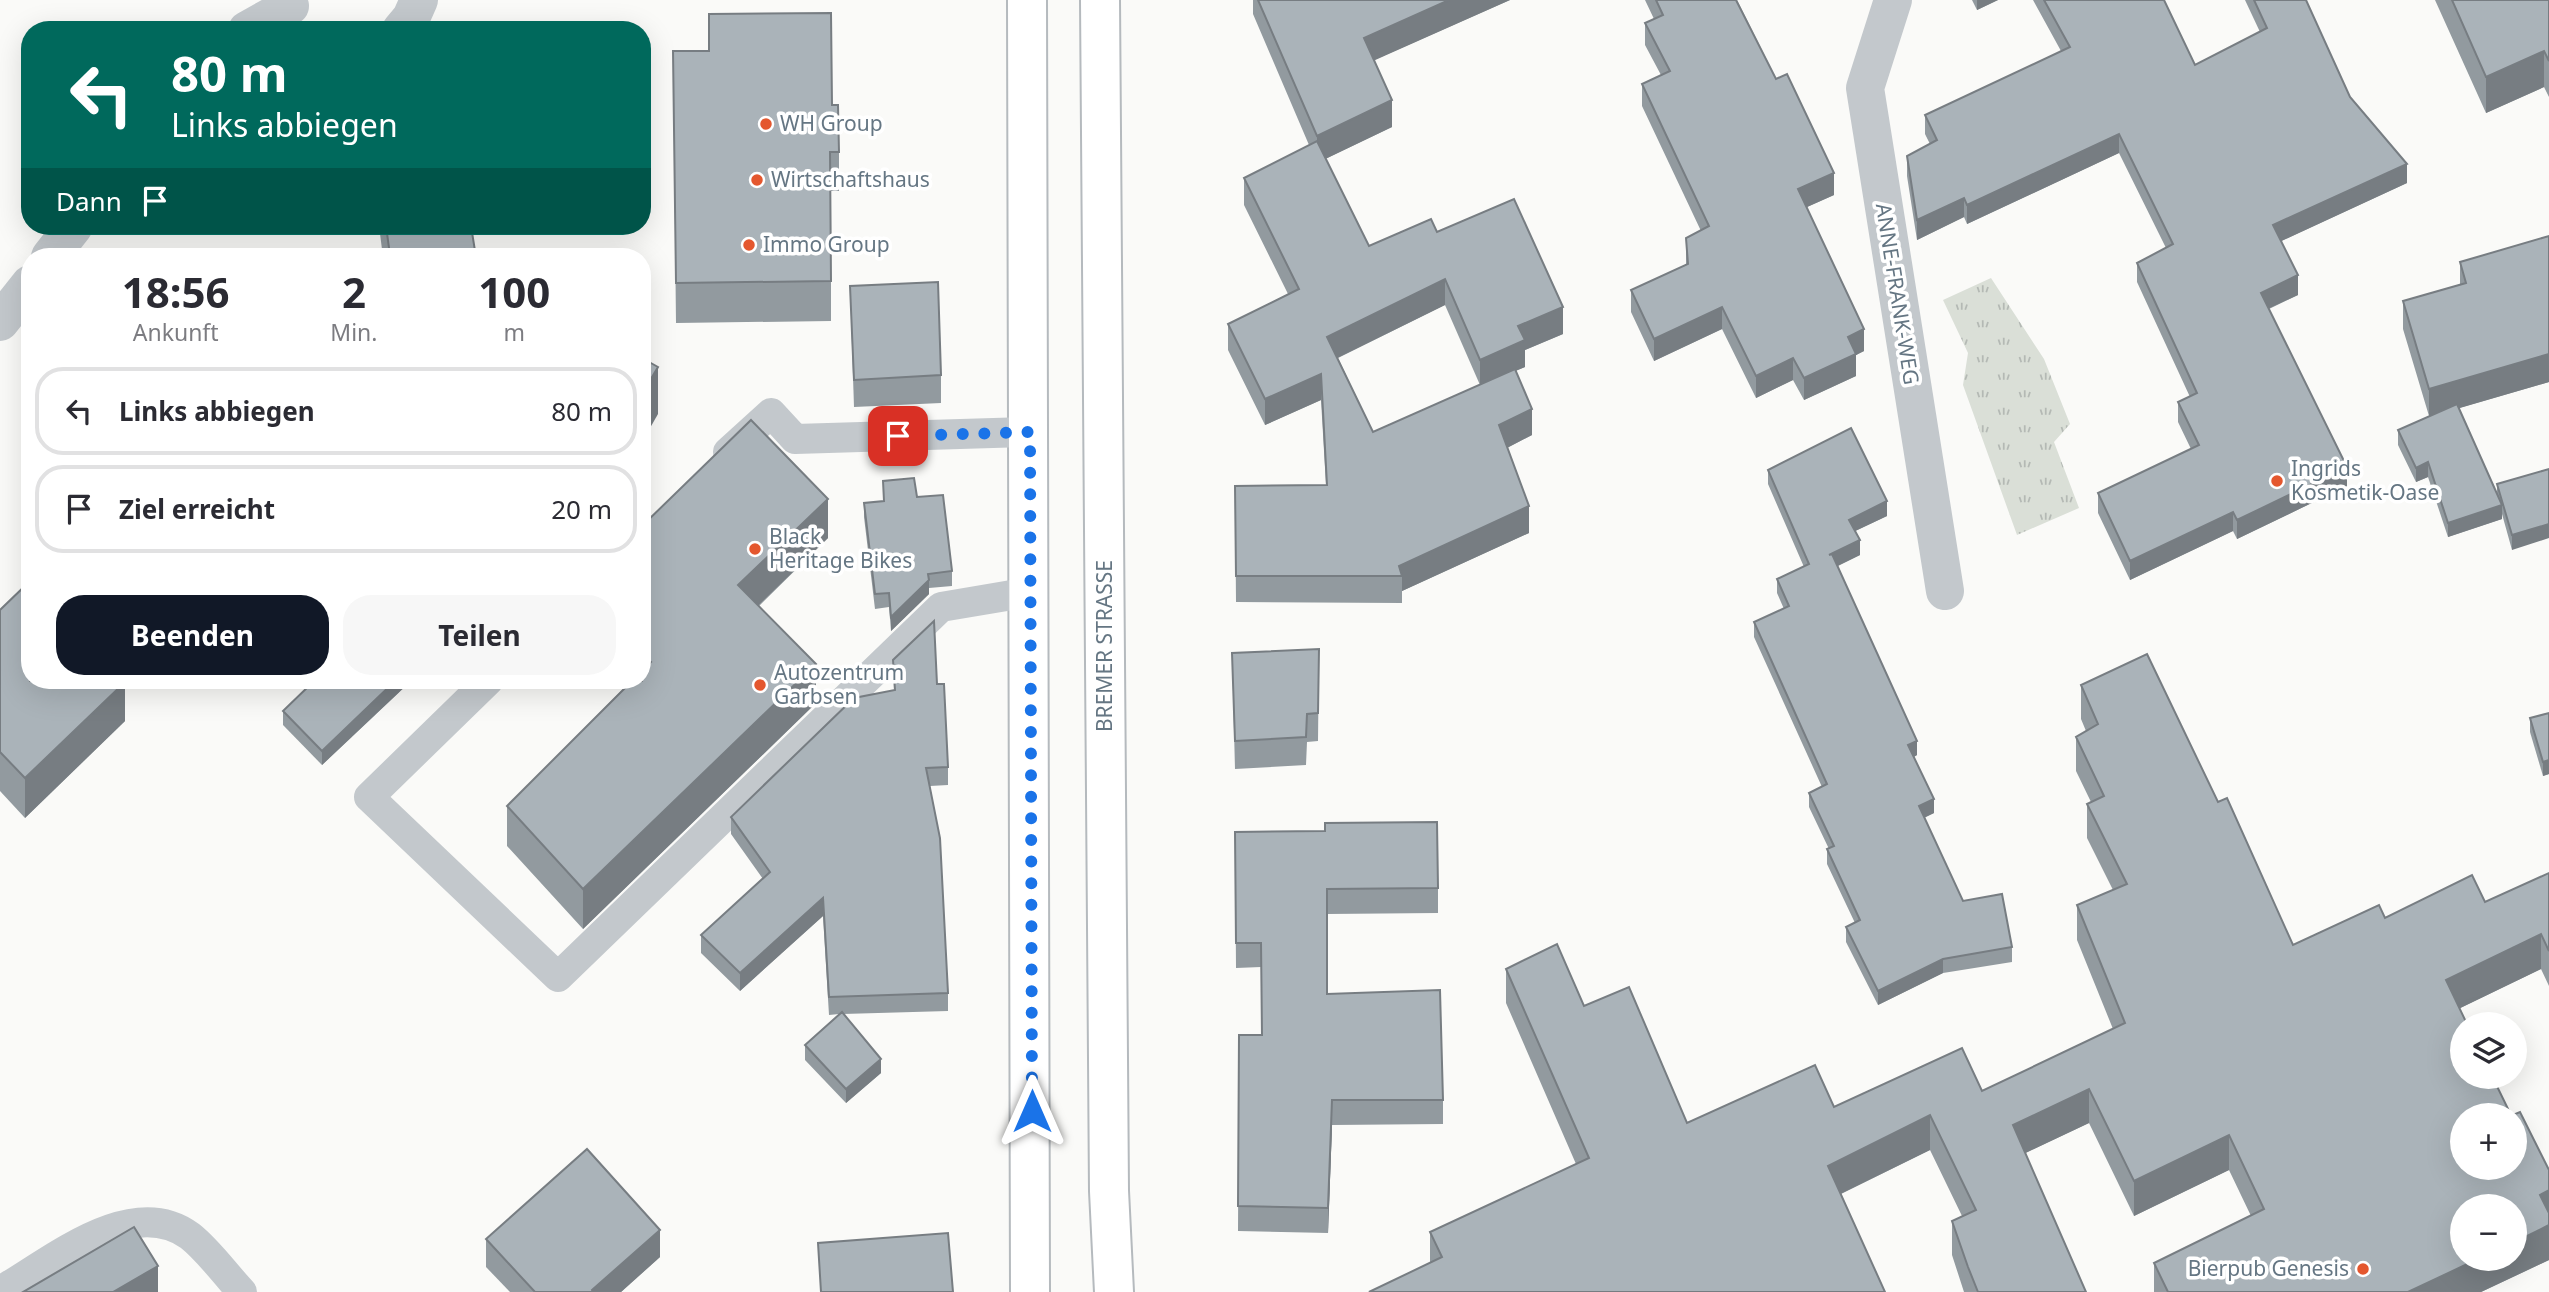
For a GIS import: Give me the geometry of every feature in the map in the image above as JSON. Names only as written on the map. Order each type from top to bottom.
[{"type":"main road","points":[[1027,0],[1030,1292]]},
{"type":"main road","name":"BREMER STRASSE","points":[[1100,0],[1109,1178],[1114,1292]]},
{"type":"street","points":[[408,21],[419,0]]},
{"type":"street","name":"ANNE-FRANK-WEG","points":[[1893,0],[1865,88],[1945,591]]},
{"type":"street","points":[[271,21],[295,12]]},
{"type":"street","points":[[0,322],[21,295]]},
{"type":"lane","points":[[711,468],[771,413],[796,439],[1030,432]]},
{"type":"lane","points":[[480,689],[369,797],[558,977],[941,607],[1030,592]]},
{"type":"lane","points":[[0,1291],[111,1226],[154,1220],[190,1236],[242,1292]]},
{"type":"green space","points":[[1991,278],[2044,359],[2070,424],[2054,442],[2079,508],[2017,535],[1963,385],[1968,353],[1943,300]]},
{"type":"building","points":[[1258,0],[1449,0],[1364,38],[1392,100],[1317,136]]},
{"type":"building","points":[[1656,0],[1736,0],[1776,79],[1787,74],[1834,173],[1798,189],[1864,329],[1848,337],[1856,354],[1804,378],[1793,358],[1756,376],[1722,307],[1654,339],[1631,290],[1688,264],[1686,238],[1709,226],[1642,84],[1670,71],[1645,23],[1663,15]]},
{"type":"building","points":[[2044,0],[2164,0],[2195,65],[2267,28],[2254,0],[2306,0],[2350,97],[2407,164],[2273,225],[2298,275],[2261,293],[2347,467],[2237,520],[2233,512],[2130,561],[2098,493],[2199,445],[2178,402],[2197,393],[2137,263],[2173,244],[2119,134],[1967,205],[1964,198],[1917,220],[1907,156],[1937,140],[1925,115],[2070,47]]},
{"type":"building","points":[[2452,0],[2549,0],[2549,61],[2544,51],[2486,77]]},
{"type":"building","name":"Wirtschaftshaus","points":[[831,13],[832,105],[838,105],[839,152],[830,152],[831,281],[676,283],[673,51],[709,51],[709,14]]},
{"type":"building","points":[[1317,141],[1369,246],[1431,219],[1437,232],[1514,199],[1563,307],[1518,326],[1525,340],[1480,360],[1445,279],[1327,337],[1373,432],[1515,369],[1532,409],[1499,425],[1529,506],[1399,566],[1402,576],[1236,576],[1235,486],[1327,485],[1321,374],[1265,399],[1228,324],[1299,289],[1244,178]]},
{"type":"building","points":[[387,235],[472,235],[475,248],[389,248]]},
{"type":"building","points":[[2549,236],[2549,354],[2429,389],[2403,301],[2466,283],[2460,262]]},
{"type":"building","points":[[938,282],[941,375],[854,380],[850,286]]},
{"type":"building","points":[[651,363],[658,367],[651,379]]},
{"type":"building","points":[[2457,404],[2502,505],[2448,523],[2428,462],[2416,468],[2398,430]]},
{"type":"building","points":[[751,420],[828,499],[738,585],[816,664],[583,889],[507,806],[624,689],[651,689],[651,517]]},
{"type":"building","points":[[1851,428],[1887,501],[1849,520],[1860,540],[1829,555],[1832,554],[1917,741],[1908,745],[1934,799],[1919,806],[1963,901],[2002,894],[2012,947],[1943,959],[1878,991],[1846,927],[1860,920],[1827,849],[1834,846],[1809,793],[1827,784],[1754,622],[1789,606],[1777,579],[1809,564],[1768,470]]},
{"type":"building","points":[[2549,469],[2549,524],[2512,535],[2497,484]]},
{"type":"building","points":[[914,478],[917,497],[943,495],[952,571],[928,574],[929,580],[891,617],[889,593],[875,594],[864,503],[884,501],[883,481]]},
{"type":"building","points":[[21,590],[21,689],[118,689],[25,778],[0,752],[0,610]]},
{"type":"building","points":[[934,621],[937,684],[944,684],[948,767],[926,768],[940,838],[948,993],[829,997],[823,898],[740,973],[701,935],[770,872],[731,817],[854,698],[895,690],[893,660]]},
{"type":"building","points":[[1319,649],[1318,713],[1307,714],[1306,737],[1235,741],[1232,653]]},
{"type":"building","points":[[2147,654],[2218,802],[2227,798],[2293,945],[2379,905],[2385,918],[2472,875],[2485,902],[2549,873],[2549,951],[2541,934],[2446,980],[2461,1012],[2450,1012],[2450,1089],[2498,1089],[2505,1103],[2450,1103],[2450,1180],[2527,1180],[2527,1126],[2549,1170],[2549,1190],[2540,1195],[2549,1213],[2549,1225],[2527,1236],[2527,1194],[2450,1194],[2450,1271],[2452,1271],[2408,1292],[2168,1292],[2154,1263],[2264,1209],[2229,1135],[2134,1181],[2089,1089],[2013,1125],[2086,1292],[1978,1292],[1952,1221],[1976,1210],[1930,1115],[1828,1166],[1885,1292],[1369,1292],[1442,1257],[1430,1232],[1589,1158],[1506,969],[1557,944],[1584,1006],[1629,987],[1687,1123],[1815,1065],[1834,1107],[1962,1048],[1982,1091],[2125,1023],[2077,905],[2127,884],[2087,804],[2104,796],[2076,737],[2098,724],[2081,685]]},
{"type":"building","points":[[306,689],[387,689],[322,751],[283,711]]},
{"type":"building","points":[[2549,713],[2549,760],[2543,762],[2530,718]]},
{"type":"building","points":[[1437,822],[1438,888],[1327,889],[1327,994],[1440,990],[1443,1100],[1332,1100],[1328,1208],[1238,1206],[1239,1035],[1262,1035],[1261,943],[1236,943],[1235,832],[1325,831],[1325,823]]},
{"type":"building","points":[[842,1012],[881,1059],[846,1089],[805,1045]]},
{"type":"building","points":[[587,1149],[660,1230],[592,1290],[593,1292],[535,1292],[486,1239]]},
{"type":"building","points":[[134,1227],[158,1266],[113,1292],[23,1292]]},
{"type":"building","points":[[948,1233],[953,1292],[821,1292],[818,1243]]},
{"type":"place","name":"WH Group","points":[[766,124]]},
{"type":"place","name":"Wirtschaftshaus","points":[[757,180]]},
{"type":"place","name":"Immo Group","points":[[749,245]]},
{"type":"place","name":"Ingrids Kosmetik-Oase","points":[[2277,481]]},
{"type":"place","name":"Black Heritage Bikes","points":[[755,549]]},
{"type":"place","name":"Autozentrum Garbsen","points":[[760,685]]},
{"type":"place","name":"Bierpub Genesis","points":[[2363,1269]]},
{"type":"route","points":[[898,436],[1030,432],[1032,1111]]}]
